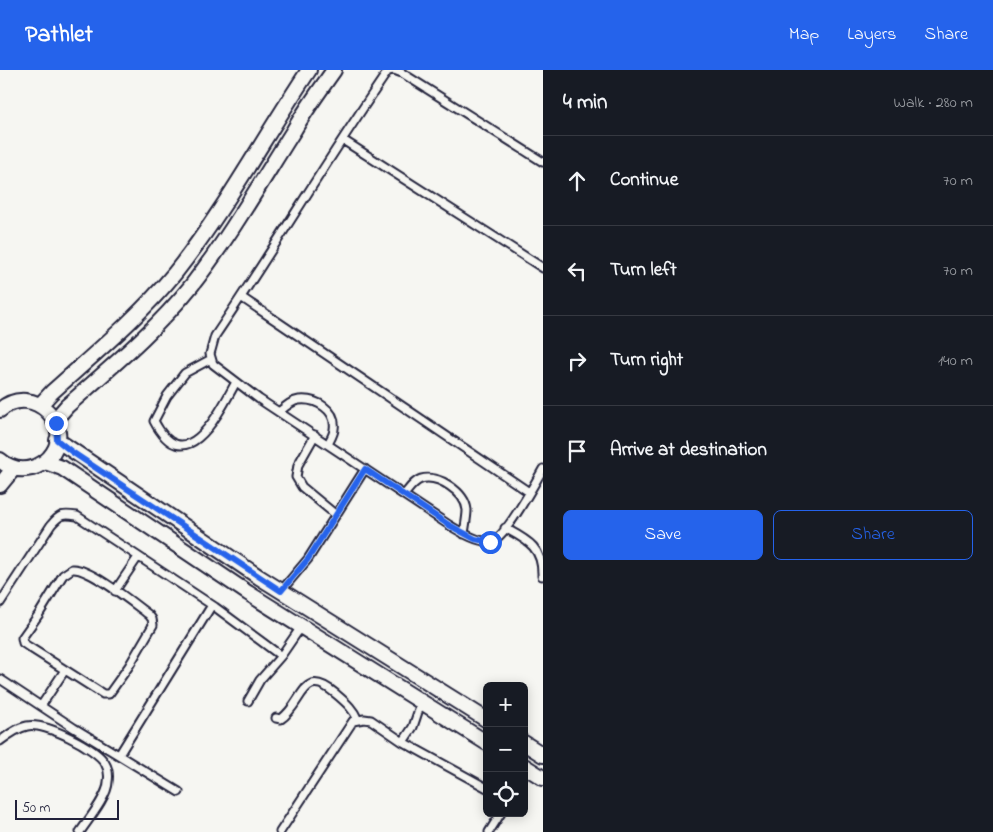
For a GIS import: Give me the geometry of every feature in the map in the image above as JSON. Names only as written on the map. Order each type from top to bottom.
[{"type":"street","points":[[40,405],[156,295],[175,273],[217,213],[309,70]]},
{"type":"street","points":[[54,421],[67,406],[171,309],[191,285],[220,247],[334,70]]},
{"type":"street","points":[[0,410],[11,403],[22,401],[40,405],[50,414],[58,434],[52,454],[45,462],[35,467],[25,469],[14,468],[0,460]]},
{"type":"street","points":[[57,440],[256,575],[483,717]]},
{"type":"street","points":[[45,462],[62,468],[243,590],[483,741]]},
{"type":"street","points":[[0,485],[14,468]]},
{"type":"street","points":[[243,590],[256,575]]},
{"type":"street","points":[[528,746],[543,755]]},
{"type":"street","points":[[528,769],[543,778]]},
{"type":"lane","points":[[543,162],[402,73],[394,70],[388,71],[215,336],[212,346],[213,364],[236,382],[404,495],[464,534],[475,539],[490,542],[498,538],[543,469]]},
{"type":"lane","points":[[343,140],[543,268]]},
{"type":"lane","points":[[241,298],[529,492]]},
{"type":"lane","points":[[212,359],[185,373],[167,396],[154,421],[164,438],[178,445],[194,442],[214,420],[236,382]]},
{"type":"lane","points":[[279,412],[290,402],[313,400],[331,412],[334,430],[328,444]]},
{"type":"lane","points":[[315,435],[298,465],[296,477],[302,487],[336,515]]},
{"type":"lane","points":[[281,591],[308,559],[365,469]]},
{"type":"lane","points":[[404,495],[413,483],[423,478],[439,480],[456,491],[463,499],[467,509],[464,534]]},
{"type":"lane","points":[[0,603],[57,518],[64,514],[77,516],[212,605],[281,656]]},
{"type":"lane","points":[[506,528],[536,547],[542,558],[542,576]]},
{"type":"lane","points":[[115,590],[138,557]]},
{"type":"lane","points":[[81,569],[149,614],[154,625],[109,694],[103,694],[65,670],[23,643],[22,636],[39,614],[63,575],[72,570],[81,569]]},
{"type":"lane","points":[[119,755],[212,605]]},
{"type":"lane","points":[[248,701],[264,674],[281,656],[301,627]]},
{"type":"lane","points":[[41,706],[65,670]]},
{"type":"lane","points":[[0,679],[179,792]]},
{"type":"lane","points":[[276,718],[287,715],[307,686],[316,682],[325,685],[354,710],[358,720]]},
{"type":"lane","points":[[403,742],[413,727],[421,702]]},
{"type":"lane","points":[[280,832],[353,721],[364,718],[371,720],[403,742],[483,786]]},
{"type":"lane","points":[[0,741],[10,733],[28,725],[48,728],[80,742],[105,762],[108,770],[109,784],[102,799],[80,832]]},
{"type":"lane","points":[[489,832],[498,817]]},
{"type":"route","points":[[56,423],[57,440],[72,452],[281,591],[308,559],[365,469],[464,534],[475,539],[490,542]]}]
